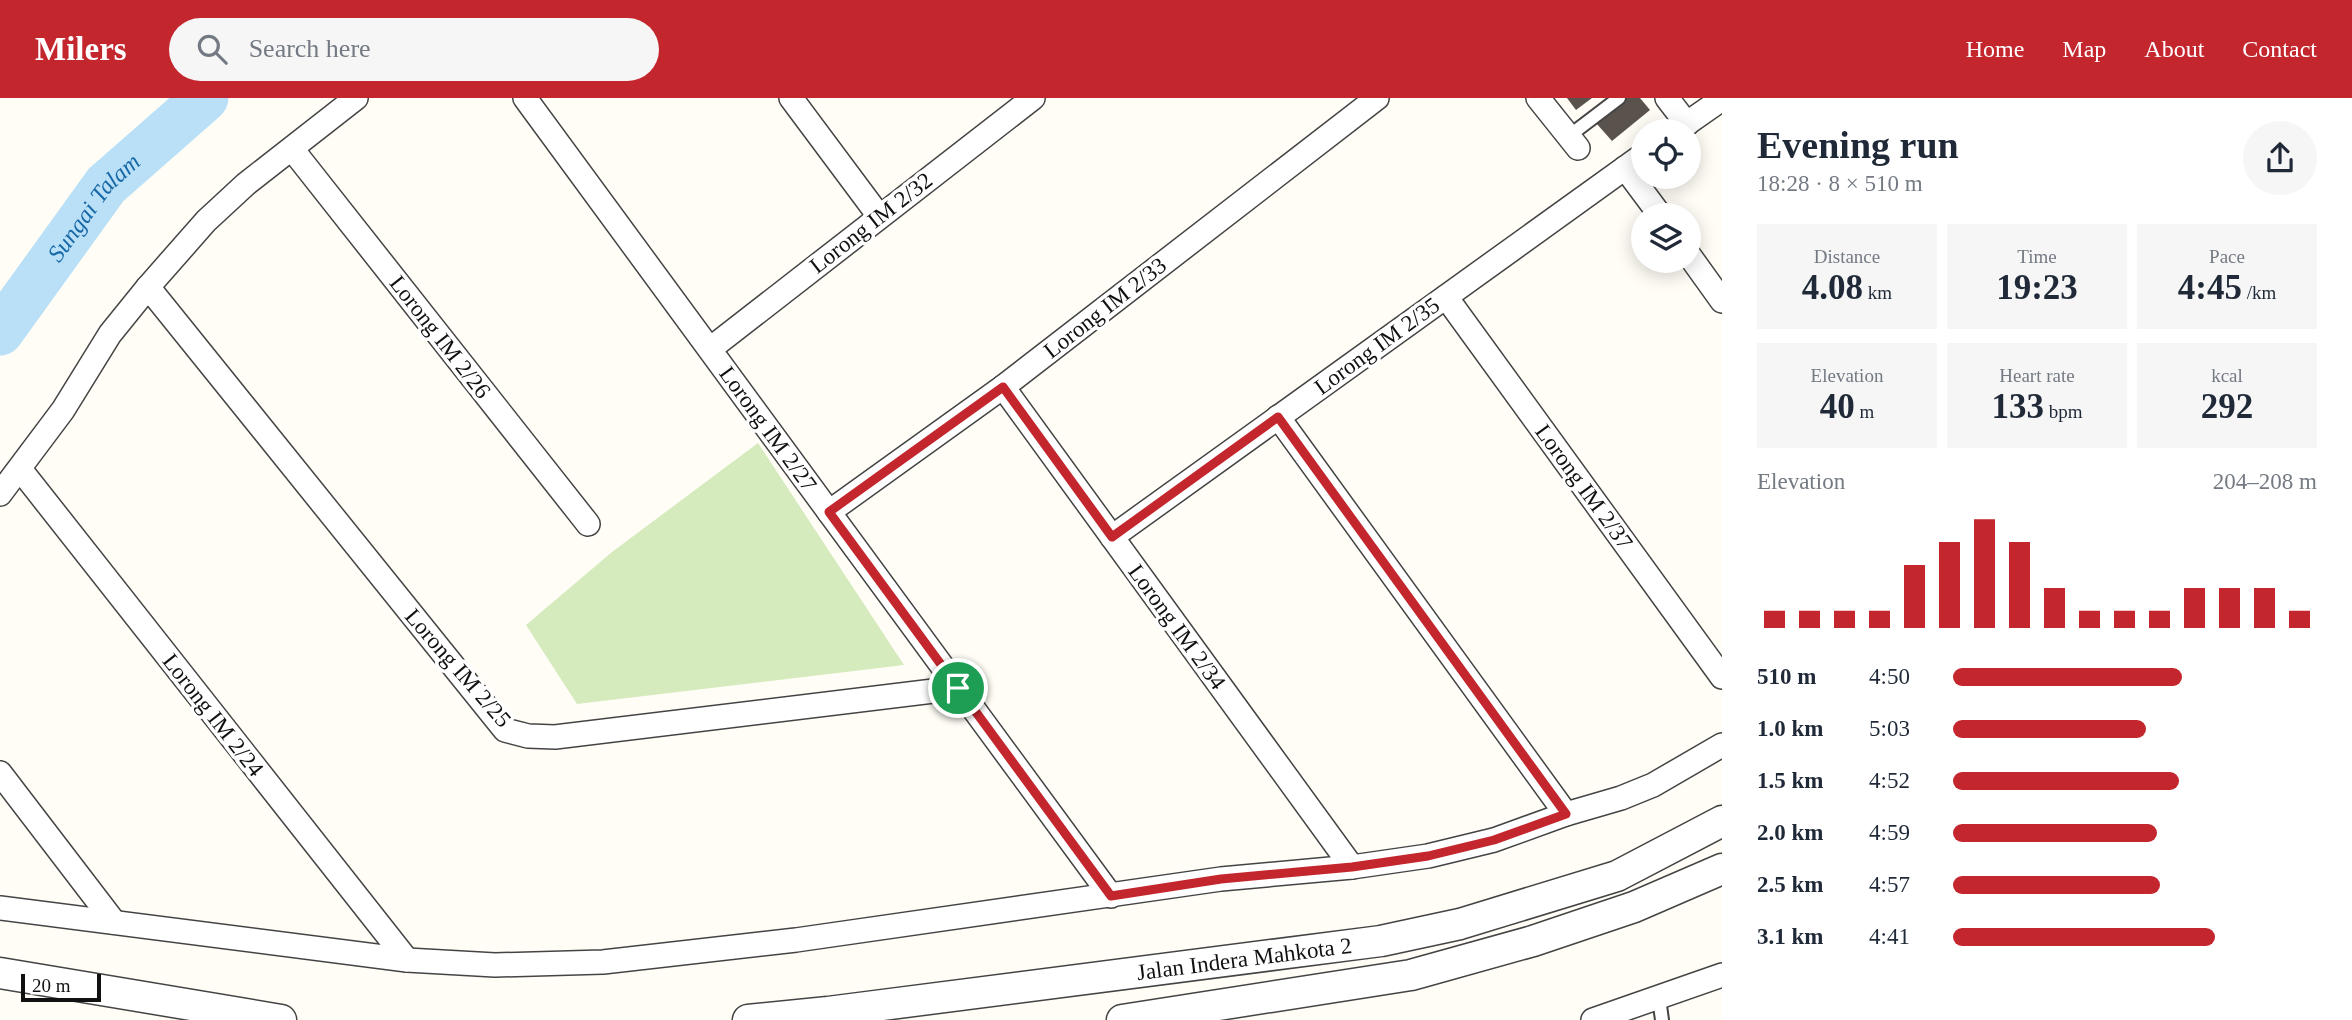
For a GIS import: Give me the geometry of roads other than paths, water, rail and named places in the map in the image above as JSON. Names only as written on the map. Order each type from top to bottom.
[{"type":"street","points":[[0,494],[63,410],[110,334],[206,221],[246,184],[356,98]]},
{"type":"street","name":"Lorong IM 2/27","points":[[525,98],[1111,896]]},
{"type":"street","points":[[791,98],[879,216]]},
{"type":"street","name":"Lorong IM 2/32","points":[[710,349],[1032,98]]},
{"type":"street","name":"Lorong IM 2/33","points":[[829,512],[1003,387],[1377,98]]},
{"type":"street","points":[[1538,98],[1573,142]]},
{"type":"street","points":[[1667,98],[1678,119]]},
{"type":"street","points":[[1693,119],[1722,99]]},
{"type":"street","name":"Lorong IM 2/26","points":[[292,149],[588,524]]},
{"type":"street","name":"Lorong IM 2/35","points":[[1112,537],[1631,163]]},
{"type":"street","points":[[1701,272],[1722,301]]},
{"type":"street","name":"Lorong IM 2/25","points":[[148,287],[505,730],[528,736],[555,737],[958,688]]},
{"type":"street","name":"Lorong IM 2/37","points":[[1446,297],[1722,677]]},
{"type":"street","name":"Lorong IM 2/34","points":[[1003,387],[1352,867]]},
{"type":"street","points":[[1278,417],[1566,814]]},
{"type":"street","name":"Lorong IM 2/24","points":[[20,469],[407,960]]},
{"type":"street","points":[[0,908],[407,960],[495,965],[603,962],[796,940],[1221,879],[1352,867],[1441,853],[1494,840],[1621,798],[1653,785],[1722,745]]},
{"type":"street","points":[[0,773],[114,922]]},
{"type":"street","name":"Jalan Indera Mahkota 2","points":[[748,1020],[828,1012],[1407,936],[1461,924],[1617,876],[1722,821]]},
{"type":"street","name":"Jalan Indera Mahkota 2","points":[[1122,1020],[1411,975],[1533,941],[1621,911],[1722,869]]},
{"type":"street","points":[[0,973],[281,1020]]},
{"type":"street","points":[[1593,1020],[1661,1009],[1722,975]]},
{"type":"lane","points":[[1573,142],[1619,98]]},
{"type":"waterway","name":"Sungai Talam","points":[[0,332],[106,185],[205,98]]}]
